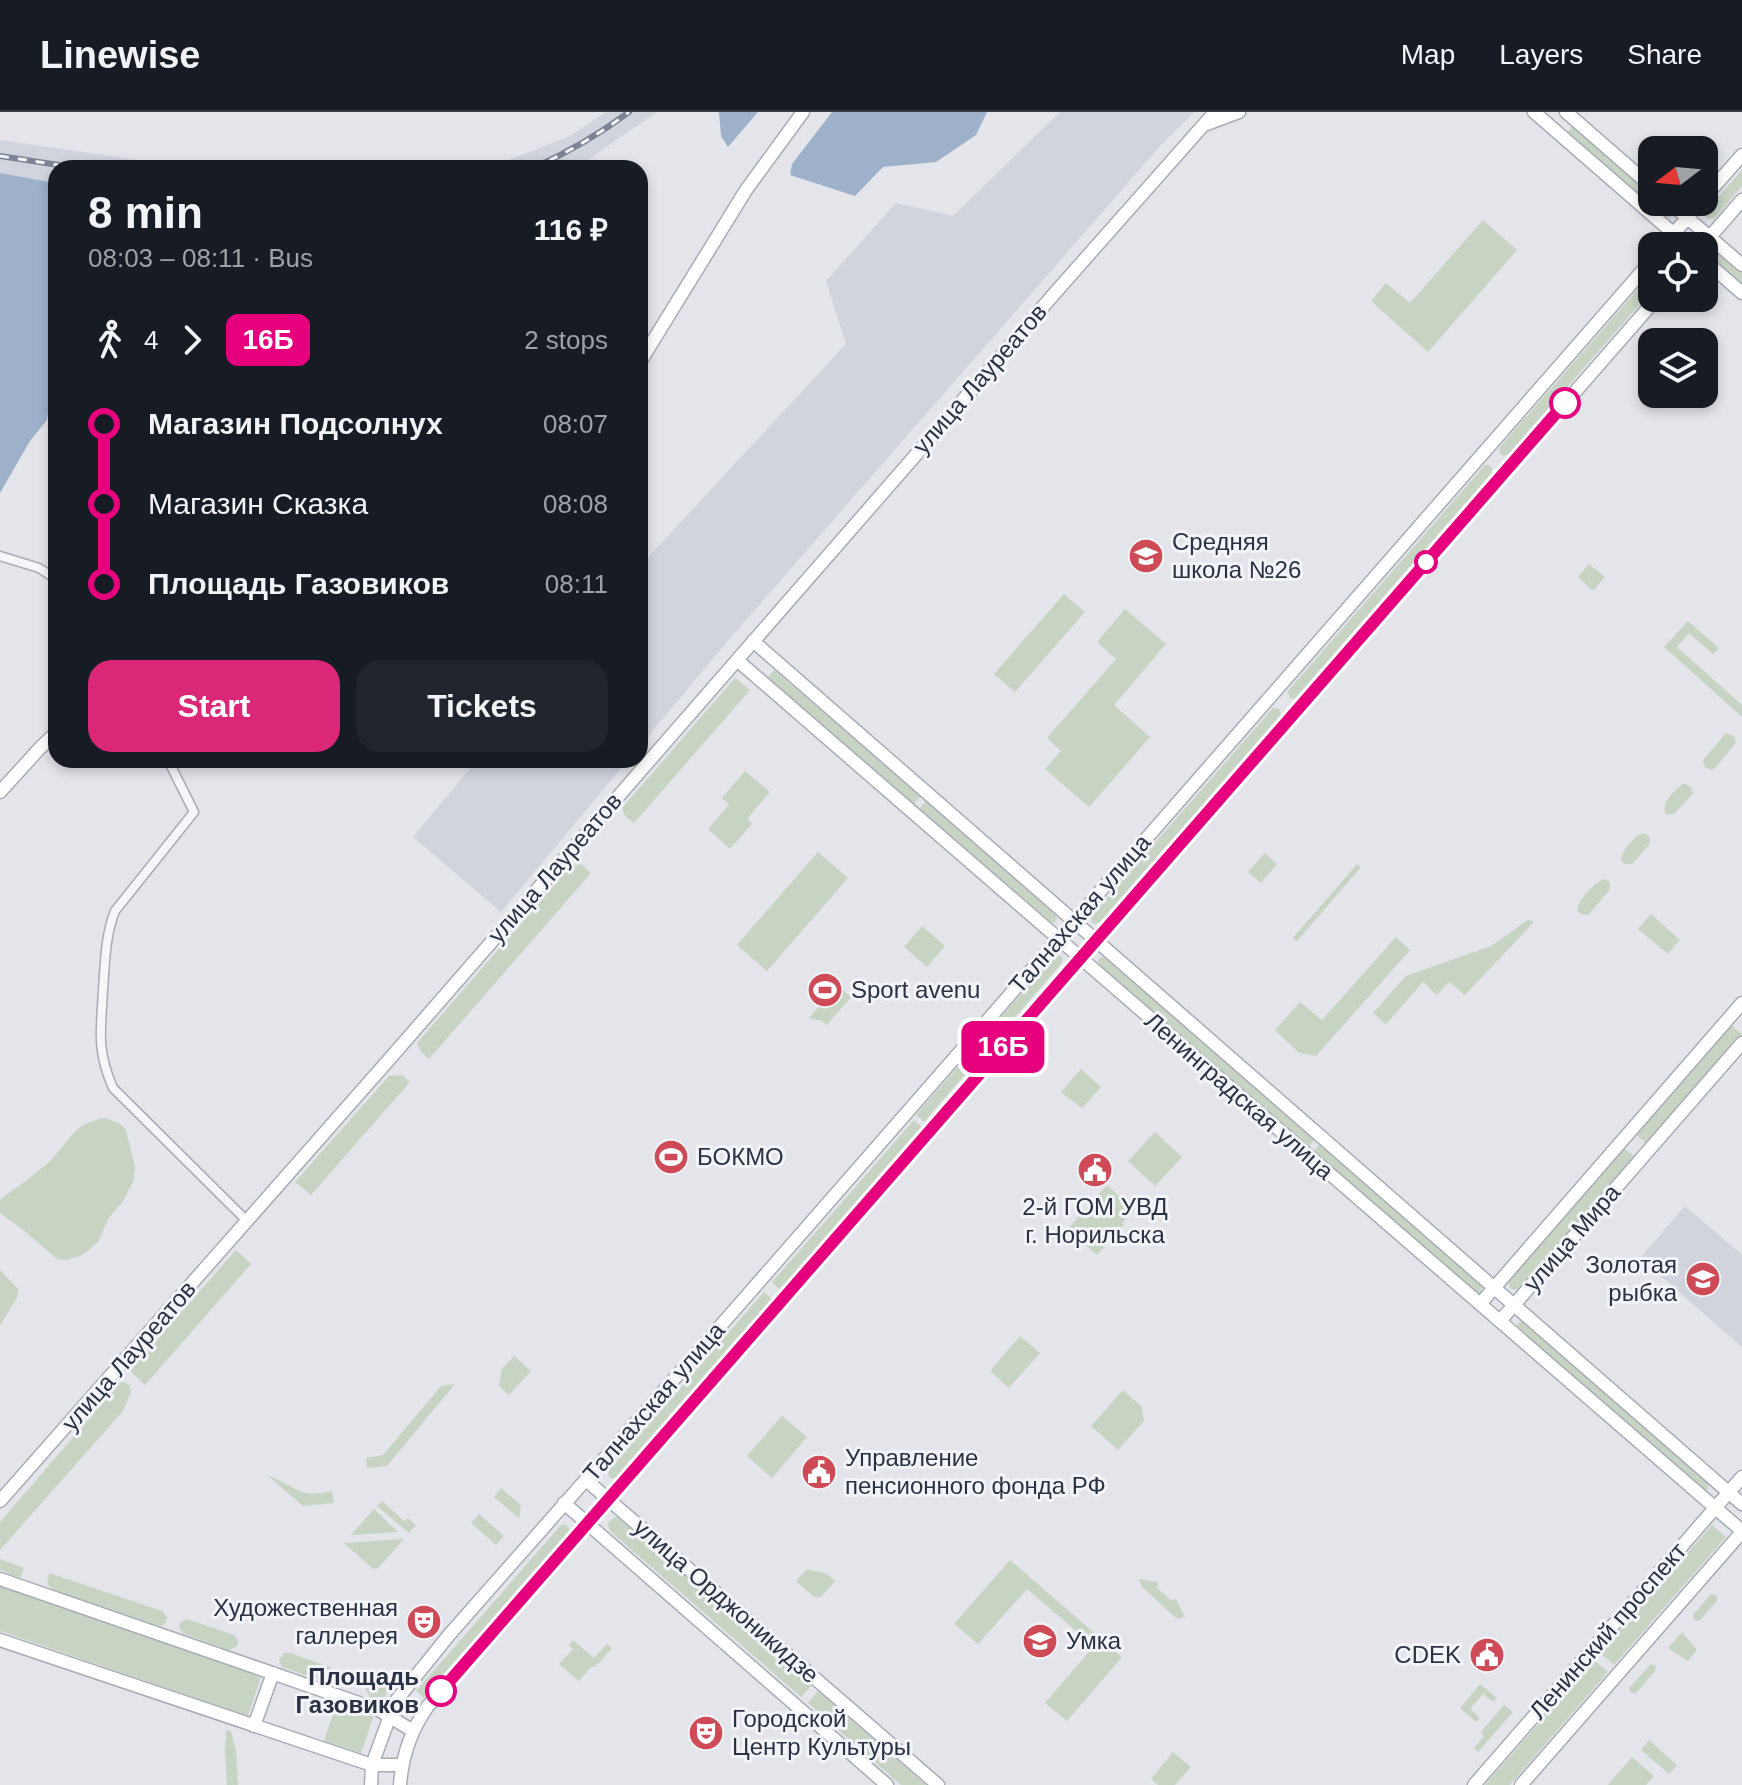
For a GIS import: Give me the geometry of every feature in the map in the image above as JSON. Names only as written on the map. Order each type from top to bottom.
[{"type":"street","points":[[648,349],[746,190],[803,112]]},
{"type":"street","name":"улица Лауреатов","points":[[648,762],[1215,112]]},
{"type":"street","name":"улица Лауреатов","points":[[1204,125],[1239,112]]},
{"type":"street","points":[[1534,112],[1673,232]]},
{"type":"street","points":[[1566,112],[1638,175]]},
{"type":"street","points":[[1718,182],[1742,155]]},
{"type":"street","points":[[1715,232],[1742,200]]},
{"type":"street","points":[[1675,232],[1687,217],[1698,232]]},
{"type":"street","points":[[1718,250],[1742,265]]},
{"type":"street","points":[[1718,272],[1742,293]]},
{"type":"street","name":"Талнахская улица","points":[[371,1785],[372,1765],[395,1702],[449,1635],[1638,276]]},
{"type":"street","name":"Талнахская улица","points":[[400,1785],[401,1765],[413,1731],[428,1706],[1645,312]]},
{"type":"street","points":[[0,556],[48,574]]},
{"type":"street","name":"Ленинградская улица","points":[[753,641],[1742,1504]]},
{"type":"street","name":"Ленинградская улица","points":[[737,660],[1742,1531]]},
{"type":"street","points":[[0,792],[48,740]]},
{"type":"street","points":[[172,768],[194,812],[112,918],[104,963],[99,1026],[101,1049],[113,1088],[247,1221]]},
{"type":"street","name":"улица Лауреатов","points":[[0,1501],[643,768]]},
{"type":"street","name":"улица Мира","points":[[1480,1304],[1742,1003]]},
{"type":"street","name":"улица Мира","points":[[1500,1321],[1742,1043]]},
{"type":"street","points":[[1625,1137],[1645,1154]]},
{"type":"street","name":"Ленинский проспект","points":[[1474,1785],[1742,1477]]},
{"type":"street","name":"улица Орджоникидзе","points":[[586,1480],[938,1785]]},
{"type":"street","name":"улица Орджоникидзе","points":[[564,1503],[887,1785]]},
{"type":"street","name":"Ленинский проспект","points":[[1521,1785],[1742,1531]]},
{"type":"street","points":[[0,1579],[379,1710],[413,1731]]},
{"type":"street","points":[[0,1640],[372,1765],[401,1765]]},
{"type":"street","points":[[254,1726],[273,1673]]},
{"type":"shaded area","points":[[606,112],[657,112],[588,160],[509,160],[570,136]]},
{"type":"shaded area","points":[[1060,112],[1194,112],[1161,145],[648,736],[648,557],[846,344],[826,281],[896,203],[953,216]]},
{"type":"shaded area","points":[[0,140],[139,160],[48,160],[48,182],[0,173]]},
{"type":"shaded area","points":[[470,768],[621,768],[501,912],[413,837]]},
{"type":"shaded area","name":"Золотая рыбка","points":[[1685,1206],[1742,1255],[1742,1347],[1640,1258]]},
{"type":"green space","points":[[1574,125],[1638,180],[1638,194],[1567,133]]},
{"type":"green space","points":[[1742,170],[1742,186],[1718,214],[1718,197]]},
{"type":"green space","points":[[1483,220],[1517,250],[1428,352],[1371,301],[1386,283],[1410,303]]},
{"type":"green space","points":[[1718,254],[1742,273],[1742,288],[1718,265]]},
{"type":"green space","points":[[1638,289],[1638,306],[1509,454],[1500,454],[1499,448]]},
{"type":"green space","points":[[1485,465],[1492,468],[1491,474],[1297,697],[1289,697],[1288,691]]},
{"type":"green space","points":[[1589,564],[1605,577],[1593,591],[1578,577]]},
{"type":"green space","points":[[1064,594],[1085,612],[1015,692],[994,674]]},
{"type":"green space","points":[[1125,609],[1166,644],[1114,705],[1150,737],[1089,807],[1045,769],[1061,751],[1047,738],[1116,659],[1097,642]]},
{"type":"green space","points":[[1688,621],[1719,648],[1713,654],[1689,633],[1677,647],[1742,705],[1742,717],[1664,647]]},
{"type":"green space","points":[[774,670],[921,796],[913,805],[767,679]]},
{"type":"green space","points":[[735,678],[750,690],[634,823],[625,816],[622,808]]},
{"type":"green space","points":[[1273,708],[1279,709],[1280,717],[1100,922],[1092,923],[1091,916]]},
{"type":"green space","points":[[1726,733],[1734,736],[1736,742],[1716,767],[1712,770],[1706,768],[1704,759]]},
{"type":"green space","points":[[745,771],[770,792],[747,819],[752,824],[730,849],[708,829],[729,805],[722,798]]},
{"type":"green space","points":[[1683,784],[1691,787],[1693,793],[1674,814],[1666,814],[1666,802]]},
{"type":"green space","points":[[926,801],[1055,914],[1055,922],[1049,923],[918,810]]},
{"type":"green space","points":[[1643,833],[1649,836],[1649,845],[1632,864],[1624,864],[1621,860],[1626,848]]},
{"type":"green space","points":[[818,852],[848,878],[767,971],[737,945]]},
{"type":"green space","points":[[1265,853],[1277,864],[1261,883],[1248,872]]},
{"type":"green space","points":[[581,864],[591,873],[429,1059],[417,1043],[571,866]]},
{"type":"green space","points":[[1357,864],[1361,867],[1297,941],[1293,938]]},
{"type":"green space","points":[[1604,879],[1610,882],[1609,891],[1588,915],[1580,914],[1577,910],[1584,896]]},
{"type":"green space","points":[[1651,914],[1680,940],[1668,954],[1638,929]]},
{"type":"green space","points":[[1528,920],[1534,922],[1465,995],[1449,982],[1437,995],[1423,982],[1386,1024],[1373,1013],[1406,976],[1491,946]]},
{"type":"green space","points":[[922,926],[945,946],[927,967],[904,947]]},
{"type":"green space","points":[[1396,937],[1410,950],[1316,1056],[1299,1053],[1275,1030],[1300,1002],[1322,1020]]},
{"type":"green space","points":[[1055,955],[1063,958],[1061,964],[924,1122],[916,1115]]},
{"type":"green space","points":[[1108,958],[1315,1139],[1308,1148],[1100,966],[1098,960]]},
{"type":"green space","points":[[837,985],[851,997],[827,1025],[809,1018]]},
{"type":"green space","points":[[1731,1025],[1742,1034],[1647,1144],[1635,1134]]},
{"type":"green space","points":[[1081,1069],[1101,1087],[1082,1108],[1061,1092]]},
{"type":"green space","points":[[402,1075],[410,1082],[311,1195],[295,1182],[389,1076]]},
{"type":"green space","points":[[105,1118],[119,1123],[126,1130],[135,1167],[134,1180],[123,1201],[108,1219],[98,1242],[80,1256],[57,1259],[0,1213],[0,1200],[45,1165],[79,1128]]},
{"type":"green space","points":[[914,1120],[922,1127],[780,1290],[772,1282]]},
{"type":"green space","points":[[1155,1132],[1182,1157],[1155,1186],[1128,1161]]},
{"type":"green space","points":[[1320,1144],[1480,1283],[1481,1292],[1477,1294],[1313,1152]]},
{"type":"green space","points":[[1623,1147],[1635,1157],[1520,1288],[1510,1288],[1508,1281]]},
{"type":"green space","points":[[1107,1185],[1134,1210],[1097,1255],[1068,1229]]},
{"type":"green space","points":[[236,1250],[251,1264],[145,1385],[130,1371]]},
{"type":"green space","points":[[0,1270],[18,1289],[17,1298],[0,1325]]},
{"type":"green space","points":[[764,1292],[772,1299],[617,1477],[609,1477],[608,1471]]},
{"type":"green space","points":[[1523,1321],[1709,1482],[1708,1489],[1703,1491],[1516,1327]]},
{"type":"green space","points":[[1020,1336],[1040,1353],[1009,1388],[990,1371]]},
{"type":"green space","points":[[514,1356],[531,1371],[509,1395],[499,1386],[501,1370]]},
{"type":"green space","points":[[125,1382],[131,1392],[123,1411],[0,1550],[0,1522],[120,1383]]},
{"type":"green space","points":[[455,1384],[387,1466],[367,1468],[366,1458],[383,1455],[441,1386]]},
{"type":"green space","points":[[1123,1390],[1142,1407],[1144,1421],[1118,1450],[1091,1426]]},
{"type":"green space","points":[[782,1416],[807,1437],[772,1478],[747,1456]]},
{"type":"green space","points":[[267,1475],[304,1492],[332,1491],[334,1503],[303,1506]]},
{"type":"green space","points":[[501,1488],[521,1505],[519,1518],[494,1497]]},
{"type":"green space","points":[[382,1501],[404,1521],[408,1518],[416,1525],[409,1533],[377,1506]]},
{"type":"green space","points":[[374,1509],[398,1532],[351,1535]]},
{"type":"green space","points":[[479,1514],[504,1536],[496,1545],[471,1523]]},
{"type":"green space","points":[[617,1517],[812,1685],[801,1697],[611,1532],[608,1523]]},
{"type":"green space","points":[[565,1524],[569,1532],[424,1698],[416,1691]]},
{"type":"green space","points":[[1712,1525],[1726,1537],[1614,1665],[1600,1653]]},
{"type":"green space","points":[[404,1539],[378,1568],[373,1569],[344,1543]]},
{"type":"green space","points":[[0,1559],[24,1568],[20,1578],[0,1570]]},
{"type":"green space","points":[[1010,1560],[1122,1657],[1067,1721],[1045,1703],[1094,1646],[1027,1589],[978,1644],[954,1624]]},
{"type":"green space","points":[[807,1569],[827,1574],[835,1581],[821,1597],[814,1597],[796,1581]]},
{"type":"green space","points":[[49,1573],[162,1611],[167,1617],[166,1622],[162,1626],[157,1625],[57,1592],[47,1583]]},
{"type":"green space","points":[[1139,1579],[1158,1582],[1157,1588],[1171,1600],[1176,1599],[1185,1617],[1177,1619],[1142,1587]]},
{"type":"green space","points":[[0,1587],[261,1677],[248,1716],[0,1631]]},
{"type":"green space","points":[[1714,1594],[1717,1601],[1699,1621],[1694,1620],[1693,1615]]},
{"type":"green space","points":[[187,1619],[234,1635],[237,1646],[229,1650],[182,1633],[179,1625]]},
{"type":"green space","points":[[1682,1632],[1697,1650],[1688,1661],[1668,1648]]},
{"type":"green space","points":[[573,1640],[594,1658],[607,1644],[612,1648],[579,1681],[559,1664],[573,1649],[569,1645]]},
{"type":"green space","points":[[284,1653],[330,1667],[332,1678],[325,1682],[282,1667],[279,1660]]},
{"type":"green space","points":[[1594,1660],[1608,1672],[1510,1785],[1485,1785]]},
{"type":"green space","points":[[1651,1664],[1656,1666],[1655,1671],[1636,1693],[1631,1693],[1629,1688]]},
{"type":"green space","points":[[368,1681],[390,1688],[382,1701],[370,1697],[366,1690]]},
{"type":"green space","points":[[1480,1684],[1497,1698],[1493,1702],[1483,1694],[1470,1709],[1480,1718],[1476,1722],[1460,1708]]},
{"type":"green space","points":[[818,1691],[926,1785],[901,1785],[808,1703]]},
{"type":"green space","points":[[337,1703],[374,1715],[361,1753],[324,1741]]},
{"type":"green space","points":[[1504,1705],[1513,1712],[1478,1752],[1474,1748],[1484,1736],[1481,1732]]},
{"type":"green space","points":[[226,1730],[231,1731],[236,1751],[238,1785],[227,1785]]},
{"type":"green space","points":[[1649,1740],[1677,1765],[1669,1774],[1641,1750]]},
{"type":"green space","points":[[1173,1752],[1191,1767],[1175,1785],[1158,1785],[1151,1779]]},
{"type":"green space","points":[[1632,1757],[1654,1776],[1646,1785],[1608,1785]]},
{"type":"water","points":[[719,112],[758,112],[728,147],[721,136]]},
{"type":"water","points":[[832,112],[987,112],[976,135],[936,162],[883,167],[855,196],[790,175],[792,164]]},
{"type":"water","points":[[0,173],[48,182],[48,414],[47,420],[30,441],[0,493]]},
{"type":"railway","points":[[550,160],[583,143],[629,112]]},
{"type":"railway","points":[[0,156],[48,163]]},
{"type":"bus line","name":"16Б","points":[[441,1691],[1565,403]]},
{"type":"place","name":"Средняя школа №26","points":[[1146,556]]},
{"type":"place","name":"Sport avenu","points":[[825,990]]},
{"type":"place","name":"БОКМО","points":[[671,1157]]},
{"type":"place","name":"2-й ГОМ УВД г. Норильска","points":[[1095,1170]]},
{"type":"place","name":"Золотая рыбка","points":[[1703,1279]]},
{"type":"place","name":"Управление пенсионного фонда РФ","points":[[819,1472]]},
{"type":"place","name":"Художественная галлерея","points":[[424,1622]]},
{"type":"place","name":"Умка","points":[[1040,1641]]},
{"type":"place","name":"CDEK","points":[[1487,1655]]},
{"type":"place","name":"Площадь Газовиков","points":[[441,1691]]},
{"type":"place","name":"Городской Центр Культуры","points":[[706,1733]]}]
